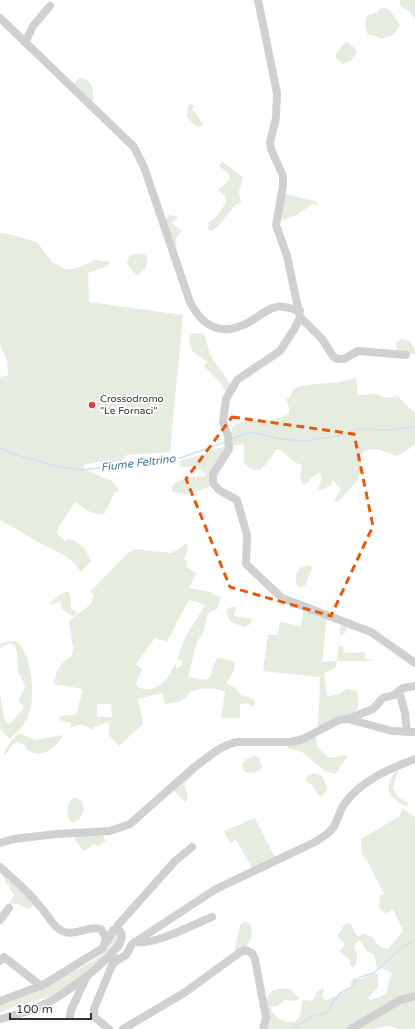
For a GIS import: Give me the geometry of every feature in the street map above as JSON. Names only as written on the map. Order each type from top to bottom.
[{"type":"street","points":[[258,0],[277,93],[276,118],[270,142],[283,176],[284,186],[276,225],[287,256],[300,314],[295,328],[280,351],[237,380],[226,399],[223,422],[229,440],[229,449],[213,474],[213,483],[219,490],[237,500],[248,535],[246,564],[282,598],[371,632],[415,663]]},
{"type":"street","points":[[26,43],[33,26],[50,6]]},
{"type":"street","points":[[0,18],[134,147],[144,167],[190,302],[202,320],[216,328],[230,329],[242,326],[275,307],[286,307],[300,314],[337,359],[344,359],[358,351],[406,355]]},
{"type":"street","points":[[0,843],[14,839],[56,834],[110,831],[130,824],[192,769],[225,746],[236,742],[291,742],[303,739],[339,720],[348,719],[374,709],[383,698],[405,687],[415,686]]},
{"type":"street","points":[[348,719],[392,731],[411,732],[399,691]]},
{"type":"street","points":[[113,963],[126,954],[135,942],[216,889],[315,842],[332,829],[341,809],[350,796],[384,771],[415,759]]},
{"type":"street","points":[[0,1001],[41,986],[98,951],[109,940],[113,930],[116,929],[175,861],[192,847]]},
{"type":"street","points":[[0,867],[36,900],[55,926],[62,932],[76,933],[91,928],[101,929],[106,938],[105,944]]},
{"type":"street","points":[[0,920],[9,908]]},
{"type":"street","points":[[135,942],[142,943],[154,940],[212,917]]},
{"type":"street","points":[[109,1029],[94,1018],[94,1009],[120,943],[122,932],[116,929]]},
{"type":"street","points":[[0,1019],[48,1003],[113,954],[120,943]]},
{"type":"street","points":[[123,1029],[184,993],[245,950],[252,952],[255,959],[266,1018],[264,1029]]},
{"type":"street","points":[[0,961],[4,956],[41,986]]},
{"type":"street","points":[[70,1016],[71,1010],[87,975]]},
{"type":"street","points":[[351,1029],[400,1000],[415,996]]},
{"type":"highlighted area","points":[[232,417],[354,434],[373,526],[331,616],[230,587],[186,479]]},
{"type":"shaded area","points":[[400,0],[415,0],[415,19],[409,11],[400,6]]},
{"type":"shaded area","points":[[382,8],[389,9],[400,25],[393,35],[381,39],[376,36],[368,35],[366,30],[366,19],[369,14],[376,13]]},
{"type":"shaded area","points":[[345,42],[349,43],[357,51],[352,60],[343,64],[336,58],[336,54]]},
{"type":"shaded area","points":[[79,78],[83,78],[91,85],[93,100],[91,101],[73,85]]},
{"type":"shaded area","points":[[191,104],[194,106],[192,109],[204,125],[197,127],[187,117],[188,106]]},
{"type":"shaded area","points":[[222,161],[243,177],[239,192],[241,202],[232,208],[220,224],[211,231],[208,229],[209,222],[215,218],[226,203],[225,196],[218,190],[230,179],[228,173],[219,166]]},
{"type":"shaded area","points":[[285,194],[315,201],[320,205],[312,204],[297,215],[277,222]]},
{"type":"shaded area","points":[[169,215],[178,217],[172,223],[174,226],[181,229],[181,232],[176,238],[177,245],[175,248],[165,220]]},
{"type":"shaded area","name":"Crossodromo \"Le Fornaci\"","points":[[0,233],[37,242],[52,262],[65,269],[75,269],[95,260],[111,262],[107,266],[88,273],[89,302],[183,315],[170,452],[127,455],[121,462],[96,462],[84,465],[84,469],[112,481],[120,491],[115,492],[105,513],[101,515],[88,511],[75,502],[58,528],[57,533],[66,542],[67,539],[76,541],[82,546],[89,556],[91,561],[81,572],[67,557],[0,520],[0,377],[8,375],[7,361],[0,344]]},
{"type":"shaded area","points":[[144,254],[148,258],[143,271],[136,275],[127,263],[129,256]]},
{"type":"shaded area","points":[[203,333],[212,358],[225,376],[231,388],[227,394],[220,382],[204,366],[207,362],[192,351],[189,339],[191,334]]},
{"type":"shaded area","points":[[401,339],[407,340],[412,344],[415,354],[398,353],[396,343]]},
{"type":"shaded area","points":[[356,377],[358,395],[376,394],[386,398],[397,396],[415,413],[415,444],[397,456],[378,449],[366,450],[362,454],[359,479],[339,501],[333,502],[341,489],[333,480],[330,486],[322,490],[318,489],[322,478],[319,473],[313,476],[309,482],[303,484],[300,479],[302,465],[295,462],[278,449],[264,466],[255,470],[244,463],[244,446],[242,444],[232,446],[232,429],[240,422],[273,419],[282,417],[289,413],[286,398],[289,399],[293,389],[308,385],[341,382]]},
{"type":"shaded area","points":[[227,445],[211,486],[186,494],[172,491],[174,484],[182,480],[199,476],[207,476],[195,466],[180,467],[179,461],[204,454]]},
{"type":"shaded area","points":[[187,543],[188,550],[184,560],[188,561],[186,567],[196,573],[189,588],[210,592],[221,598],[217,609],[210,612],[207,616],[204,631],[196,644],[188,678],[204,680],[210,678],[214,663],[218,658],[230,660],[235,663],[234,670],[226,684],[235,687],[241,695],[253,699],[255,703],[253,707],[247,703],[240,704],[240,718],[221,718],[225,692],[221,690],[202,689],[189,692],[187,697],[179,702],[165,704],[162,693],[138,699],[143,724],[119,746],[108,734],[110,725],[108,722],[94,727],[91,730],[82,724],[71,728],[71,723],[59,720],[61,716],[76,715],[83,689],[54,684],[59,668],[72,656],[73,648],[69,621],[91,604],[94,594],[90,592],[128,553],[136,549],[172,553]],"holes":[[[191,600],[205,605],[186,636],[177,659],[182,660],[182,665],[177,669],[175,664],[165,680],[156,687],[151,689],[138,687],[136,684],[142,669],[136,664],[155,638],[167,642],[188,601]],[[97,704],[111,704],[112,717],[97,717]]]},
{"type":"shaded area","points":[[309,565],[313,568],[304,587],[298,587],[296,576],[298,570],[301,567]]},
{"type":"shaded area","points":[[67,591],[70,595],[71,609],[78,612],[74,616],[62,609],[60,601],[52,605],[49,604],[58,596]]},
{"type":"shaded area","points":[[236,607],[234,616],[253,619],[249,625],[244,627],[231,622],[226,613],[228,608]]},
{"type":"shaded area","points":[[304,607],[327,616],[322,662],[337,661],[336,667],[324,674],[327,696],[340,694],[346,689],[354,690],[358,694],[358,708],[355,712],[318,728],[320,677],[263,671],[268,635],[278,635],[280,622],[301,626]]},
{"type":"shaded area","points":[[341,623],[348,625],[345,633],[340,636],[339,646],[344,647],[343,653],[365,652],[365,659],[375,661],[337,661]]},
{"type":"shaded area","points":[[10,641],[18,642],[27,658],[32,680],[32,703],[23,726],[10,739],[0,729],[0,694],[4,718],[8,724],[12,722],[24,707],[18,700],[24,690],[25,685],[18,671],[17,652],[14,644],[10,643],[0,648],[0,644]]},
{"type":"shaded area","points":[[19,733],[36,740],[63,735],[56,745],[43,753],[32,752],[26,749],[26,746],[18,742],[3,755],[10,742]]},
{"type":"shaded area","points":[[315,735],[318,748],[329,758],[348,755],[335,774],[325,771],[302,752],[288,748],[288,745]]},
{"type":"shaded area","points":[[255,756],[260,759],[262,768],[253,772],[244,771],[242,764],[245,760]]},
{"type":"shaded area","points":[[196,767],[196,772],[185,783],[187,799],[183,804],[184,801],[172,788]]},
{"type":"shaded area","points":[[398,769],[393,788],[398,797],[408,803],[407,807],[395,800],[389,791],[390,782]]},
{"type":"shaded area","points":[[315,773],[322,776],[327,787],[326,792],[321,797],[317,794],[313,786],[305,780],[308,775]]},
{"type":"shaded area","points":[[74,797],[82,801],[84,810],[79,820],[71,823],[68,817],[68,806],[71,799]]},
{"type":"shaded area","points":[[402,808],[415,817],[415,995],[350,1029],[266,1029],[267,998],[277,989],[291,989],[299,998],[295,1001],[285,1000],[276,1007],[270,1006],[271,1010],[277,1017],[281,1020],[290,1022],[298,1019],[303,1000],[313,1001],[318,991],[324,988],[322,996],[325,1000],[334,997],[351,989],[351,981],[354,978],[359,980],[373,974],[378,974],[378,987],[368,998],[371,1000],[386,994],[392,973],[384,969],[377,968],[374,954],[367,951],[360,940],[354,947],[357,954],[356,964],[353,967],[350,966],[350,960],[339,951],[345,945],[337,936],[345,924],[350,923],[354,929],[354,932],[359,937],[362,934],[370,936],[374,939],[378,946],[388,949],[403,931],[393,909],[386,914],[379,908],[380,896],[384,894],[368,862],[362,854],[361,839],[400,816]]},
{"type":"shaded area","points":[[255,818],[276,859],[253,870],[238,843],[235,840],[230,843],[224,831]]},
{"type":"shaded area","points":[[102,834],[106,841],[98,846],[94,844],[84,851],[74,839],[78,836]]},
{"type":"shaded area","points":[[0,872],[34,903],[29,909],[18,904],[9,904],[14,895]]},
{"type":"shaded area","points":[[245,921],[251,925],[251,940],[246,946],[234,954],[240,925]]},
{"type":"shaded area","points":[[115,933],[120,934],[113,951],[75,982],[49,997],[16,1006],[0,1013],[0,1003],[75,970],[102,954],[109,947]]},
{"type":"shaded area","points":[[415,998],[415,1029],[399,1029],[389,1026],[373,1029],[354,1029],[400,1001]]},
{"type":"waterway","name":"Fiume Feltrino","points":[[230,439],[250,432],[281,439],[305,441],[341,435],[358,429],[389,430],[415,427]]},
{"type":"waterway","name":"Fiume Feltrino","points":[[0,448],[20,456],[60,467],[83,470],[180,458],[225,442]]},
{"type":"waterway","points":[[292,1029],[313,1016],[326,1013],[340,993],[352,987],[360,977],[374,973],[401,948],[415,940]]},
{"type":"place","name":"Crossodromo \"Le Fornaci\"","points":[[92,405]]}]
